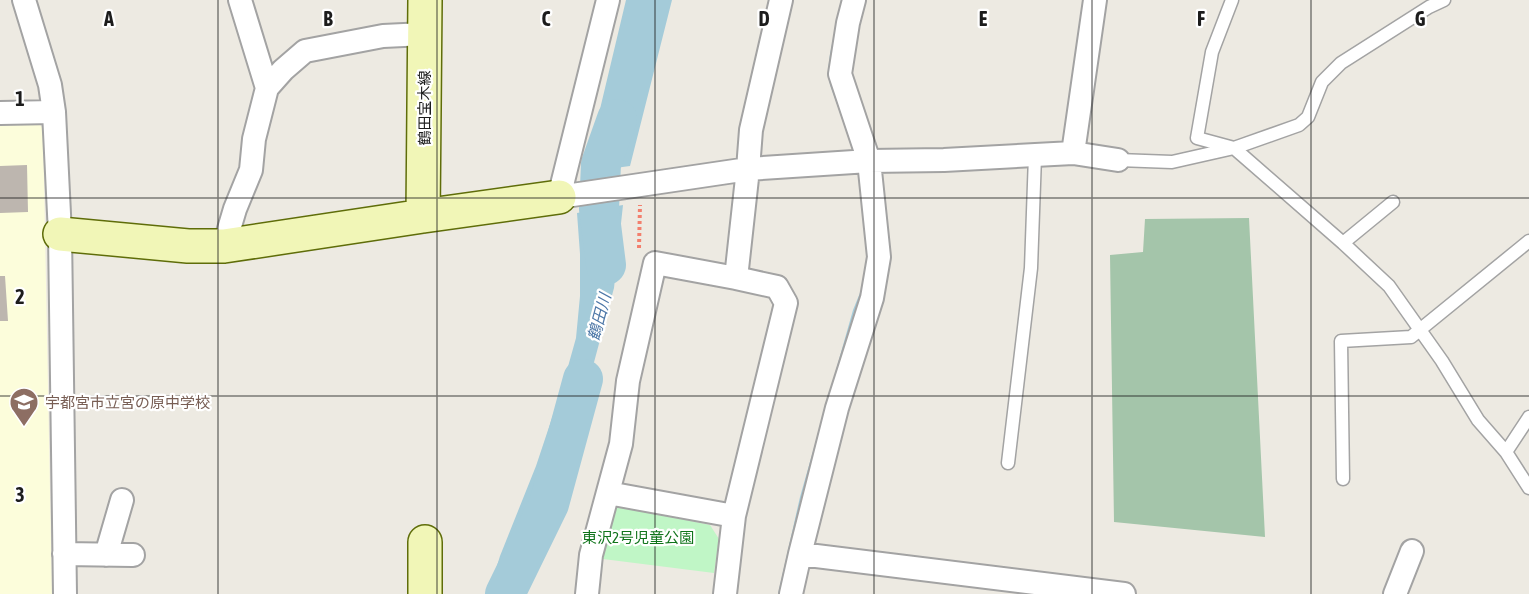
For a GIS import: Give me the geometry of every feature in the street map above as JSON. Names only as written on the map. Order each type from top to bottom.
[{"type":"street","points":[[24,0],[50,85],[54,112],[60,234],[64,594]]},
{"type":"street","points":[[240,0],[267,88]]},
{"type":"street","name":"鶴田宝木線","points":[[423,216],[425,0]]},
{"type":"street","points":[[559,197],[608,0]]},
{"type":"street","points":[[736,278],[751,130],[781,0]]},
{"type":"street","points":[[791,594],[837,408],[872,298],[879,257],[869,161],[840,74],[848,22],[854,0]]},
{"type":"street","points":[[1073,153],[1095,0]]},
{"type":"street","points":[[224,246],[235,209],[251,170],[254,139],[267,88],[283,70],[305,51],[382,36],[424,34]]},
{"type":"street","points":[[0,113],[54,112]]},
{"type":"street","points":[[60,234],[188,246],[224,246],[748,169],[869,161],[944,160],[1073,153],[1118,160]]},
{"type":"street","points":[[587,594],[591,555],[621,444],[628,381],[655,262],[777,287],[786,303],[734,516],[725,594]]},
{"type":"street","points":[[608,493],[734,516]]},
{"type":"street","points":[[106,555],[122,500]]},
{"type":"street","points":[[425,542],[425,594]]},
{"type":"street","points":[[1395,594],[1412,551]]},
{"type":"street","points":[[64,554],[133,555]]},
{"type":"street","points":[[800,554],[1124,594]]},
{"type":"lane","points":[[1232,0],[1212,52],[1197,138],[1234,148],[1389,286],[1421,329],[1478,420],[1506,452],[1529,488]]},
{"type":"lane","points":[[1118,160],[1173,162],[1234,148],[1299,125],[1308,117],[1322,82],[1341,63],[1429,7],[1444,0]]},
{"type":"lane","points":[[1008,464],[1031,268],[1035,156]]},
{"type":"lane","points":[[1343,243],[1393,202]]},
{"type":"lane","points":[[1343,479],[1341,341],[1411,337],[1529,241]]},
{"type":"lane","points":[[1506,452],[1529,417]]},
{"type":"path","points":[[641,184],[638,255],[655,262]]},
{"type":"shaded area","name":"宇都宮市立宮の原中学校","points":[[38,122],[43,129],[52,594],[0,594],[0,123]]},
{"type":"shaded area","points":[[1249,218],[1265,537],[1114,522],[1110,255],[1143,252],[1145,219]]},
{"type":"green space","name":"東沢2号児童公園","points":[[620,506],[710,525],[719,539],[714,573],[603,559],[609,514]]},
{"type":"water","points":[[626,0],[672,0],[630,166],[585,172]]},
{"type":"water","points":[[841,0],[846,0],[856,137],[872,249],[868,284],[784,594],[778,594],[800,497],[853,310],[864,283],[867,248],[863,190],[851,143],[830,85],[828,71]]},
{"type":"water","points":[[623,205],[614,288],[584,394],[526,530],[509,564],[505,594],[491,594],[500,556],[536,466],[576,338],[580,296],[577,213]]},
{"type":"building","points":[[27,165],[28,212],[0,213],[0,166]]},
{"type":"building","points":[[0,276],[5,276],[8,321],[0,321]]},
{"type":"waterway","name":"鶴田川","points":[[606,265],[599,209],[601,164],[617,119]]},
{"type":"waterway","name":"鶴田川","points":[[505,594],[549,504],[583,379]]},
{"type":"place","name":"宇都宮市立宮の原中学校","points":[[24,428]]}]
